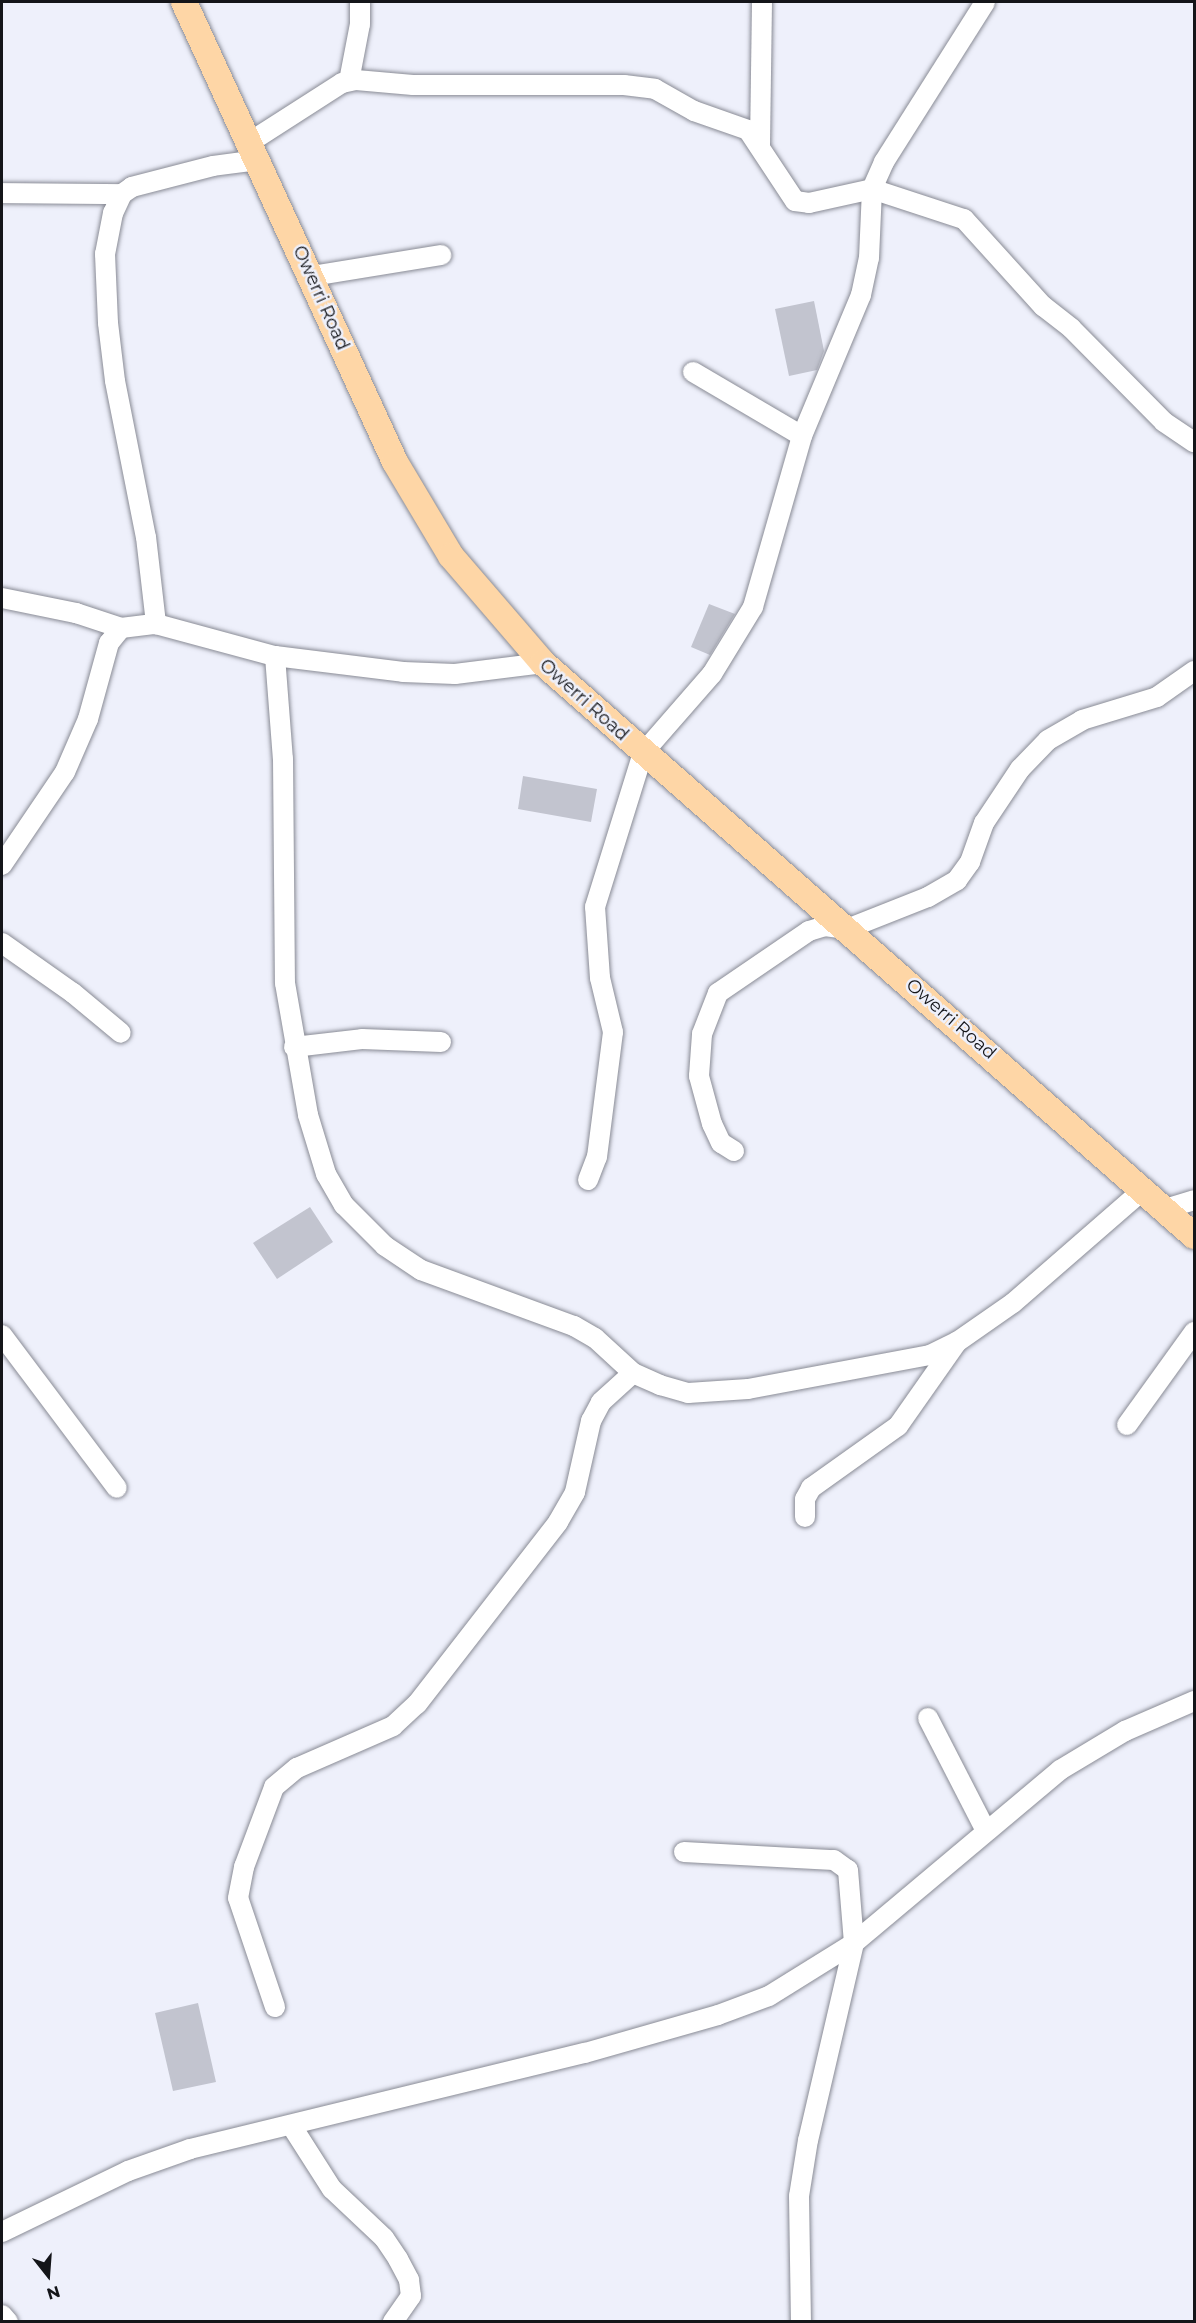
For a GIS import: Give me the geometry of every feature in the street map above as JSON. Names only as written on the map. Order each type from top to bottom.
[{"type":"main road","name":"Owerri Road","points":[[184,2],[312,276],[395,462],[423,514],[451,556],[543,663],[1194,1236]]},
{"type":"street","points":[[349,81],[360,24],[360,2]]},
{"type":"street","points":[[760,145],[762,2]]},
{"type":"street","points":[[588,1180],[597,1157],[613,1032],[600,978],[595,907],[643,753],[712,674],[753,607],[802,436],[861,294],[869,258],[872,189],[884,162],[985,2]]},
{"type":"street","points":[[2,194],[122,194],[158,178],[254,151],[349,81],[624,85],[656,89],[694,111],[748,130],[760,145],[786,193],[795,201],[809,203],[872,189],[964,219],[1043,306],[1071,328],[1164,422],[1194,442]]},
{"type":"street","points":[[122,194],[113,213],[105,254],[108,324],[115,381],[146,537],[156,624]]},
{"type":"street","points":[[312,276],[441,255]]},
{"type":"street","points":[[693,372],[802,436]]},
{"type":"street","points":[[2,598],[76,613],[121,628],[156,624],[275,657],[455,674],[543,663]]},
{"type":"street","points":[[2,865],[65,772],[88,718],[109,644],[121,628]]},
{"type":"street","points":[[275,657],[283,759],[285,983],[294,1047],[326,1174],[344,1205],[366,1229],[422,1270],[574,1326],[595,1338],[633,1373],[688,1393],[748,1389],[930,1355],[957,1342],[1013,1303],[1143,1190]]},
{"type":"street","points":[[734,1151],[721,1143],[712,1124],[699,1076],[702,1034],[718,993],[809,931],[825,926],[847,929],[928,897],[957,880],[970,862],[984,823],[1020,769],[1048,740],[1092,716],[1157,697],[1194,671]]},
{"type":"street","points":[[2,943],[73,993],[121,1034]]},
{"type":"street","points":[[294,1047],[362,1039],[441,1042]]},
{"type":"street","points":[[1165,1209],[1194,1200]]},
{"type":"street","points":[[1127,1425],[1194,1332]]},
{"type":"street","points":[[2,1335],[117,1488]]},
{"type":"street","points":[[805,1517],[805,1499],[811,1488],[898,1426],[957,1342]]},
{"type":"street","points":[[275,2007],[238,1898],[244,1867],[274,1787],[297,1768],[393,1726],[417,1704],[558,1522],[575,1492],[591,1421],[601,1402],[633,1373]]},
{"type":"street","points":[[2,2232],[128,2171],[190,2149],[585,2053],[718,2015],[769,1996],[854,1943],[1060,1770],[1125,1731],[1194,1701]]},
{"type":"street","points":[[928,1718],[986,1831]]},
{"type":"street","points":[[684,1852],[834,1860],[848,1870],[854,1943],[808,2140],[799,2196],[801,2322]]},
{"type":"street","points":[[291,2125],[332,2189],[384,2238],[409,2280],[411,2296],[393,2322]]},
{"type":"street","points":[[2,2315],[8,2322]]},
{"type":"building","points":[[814,301],[824,351],[817,370],[789,376],[775,309]]},
{"type":"building","points":[[709,604],[735,614],[710,655],[691,647]]},
{"type":"building","points":[[523,776],[597,789],[591,822],[518,809]]},
{"type":"building","points":[[310,1207],[333,1242],[277,1279],[253,1243]]},
{"type":"building","points":[[198,2003],[216,2082],[173,2091],[155,2013]]}]
